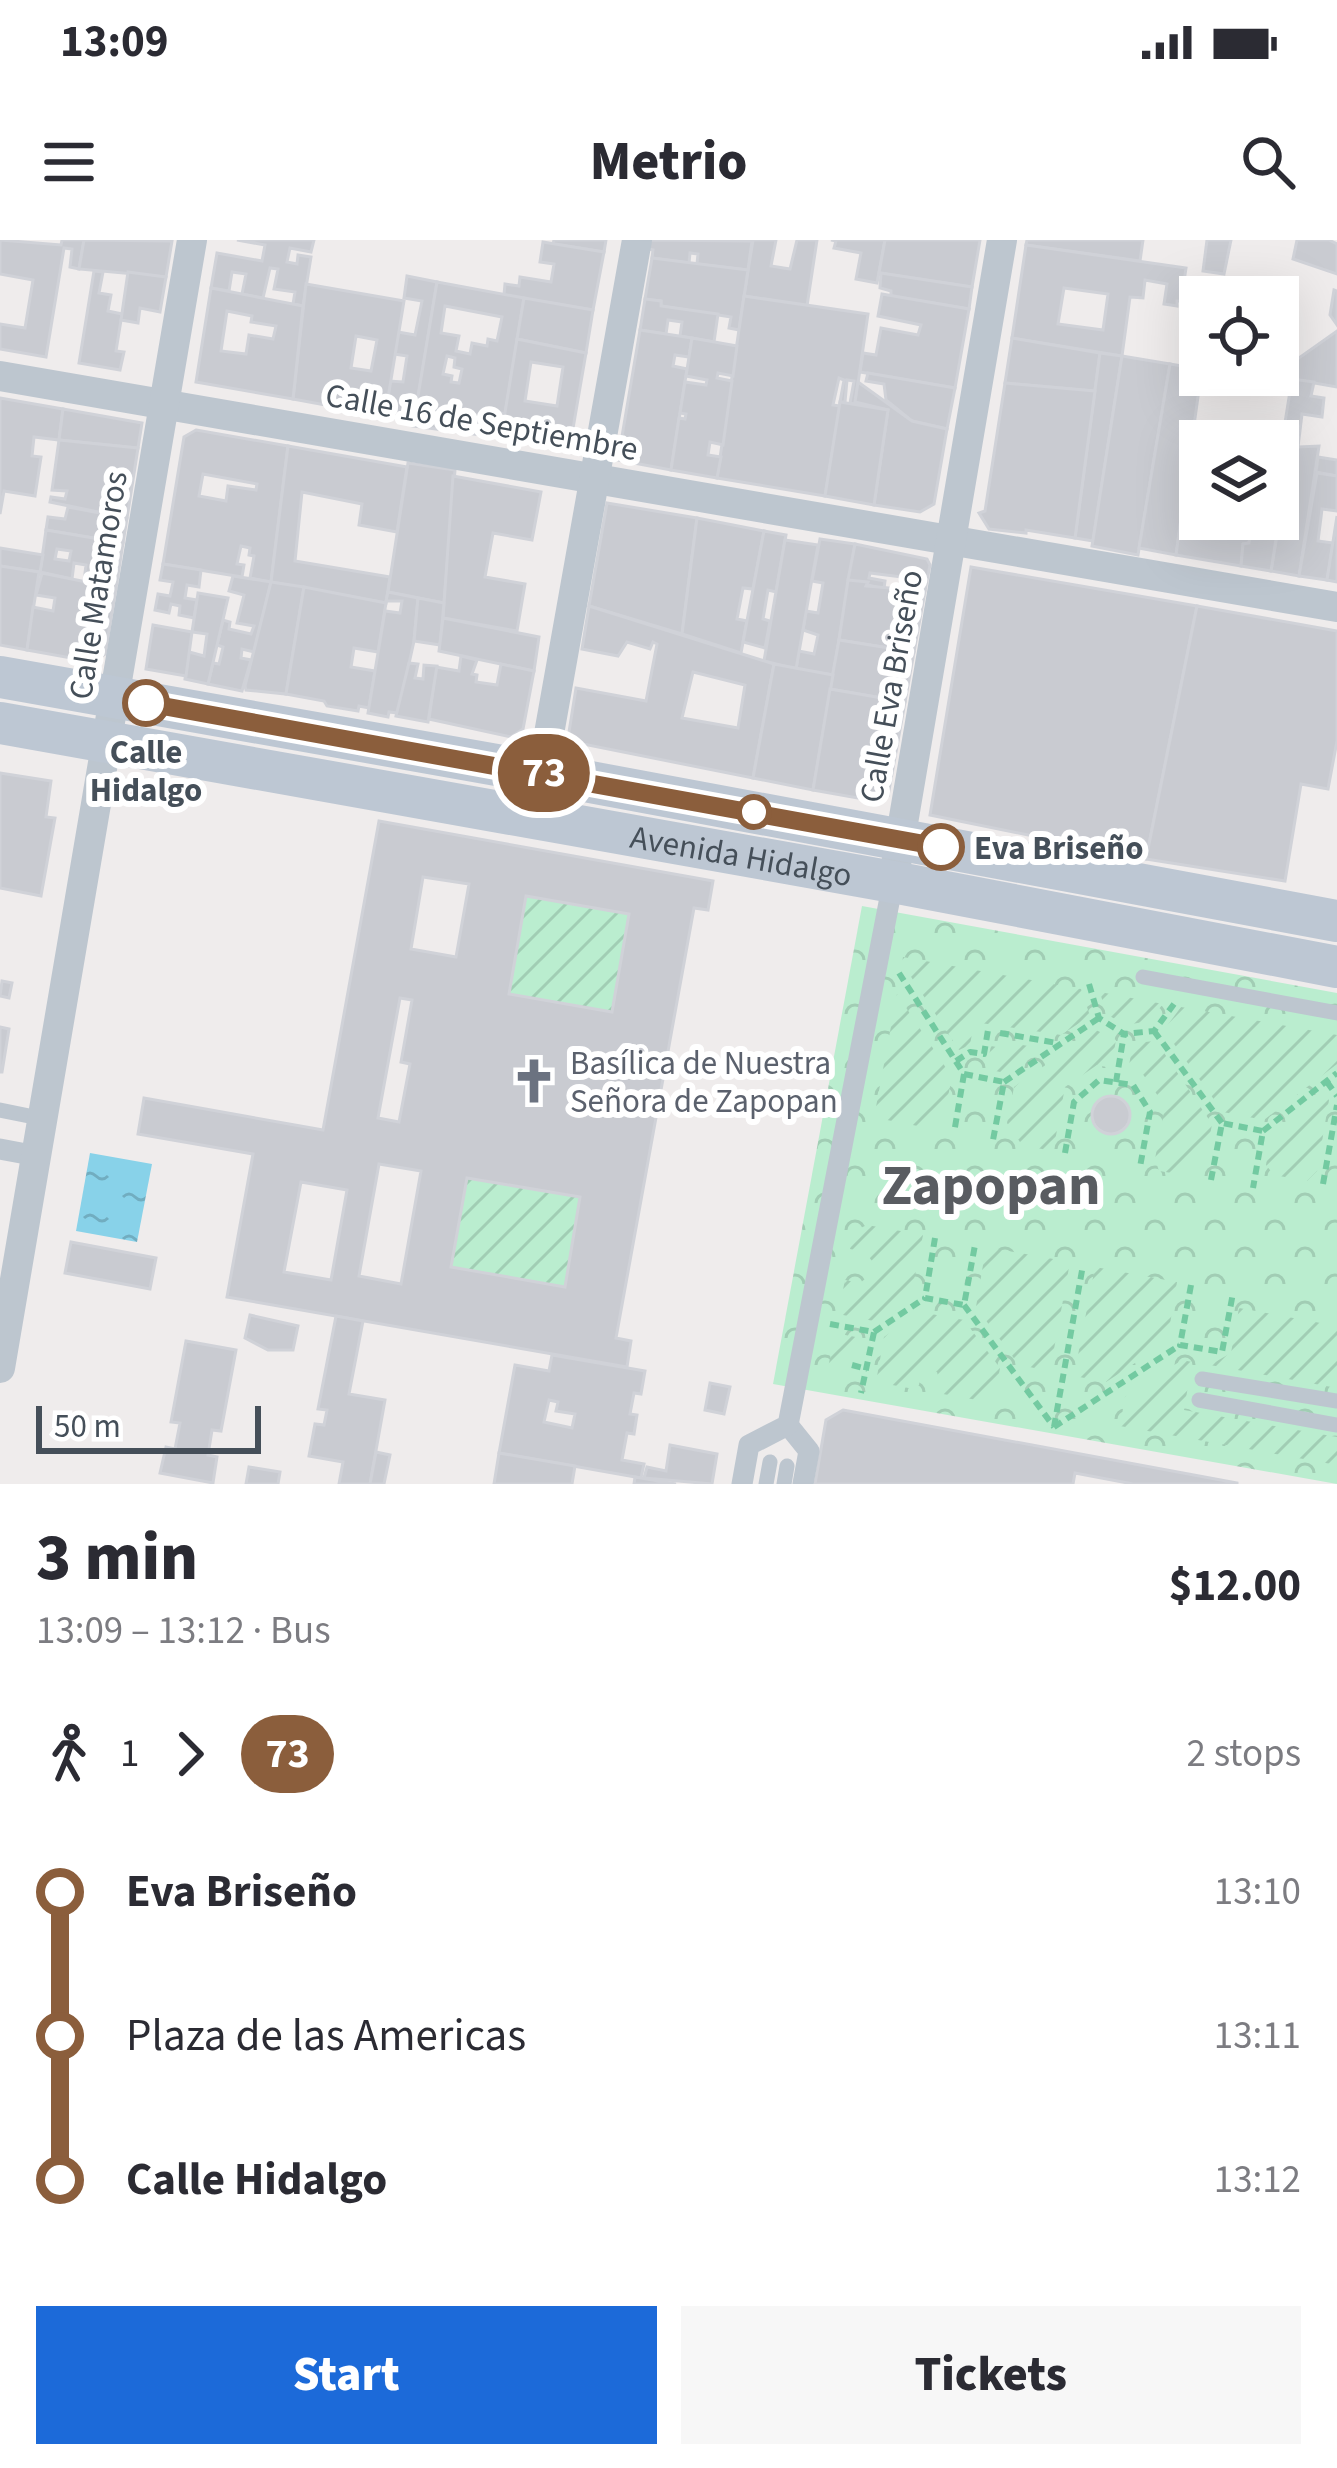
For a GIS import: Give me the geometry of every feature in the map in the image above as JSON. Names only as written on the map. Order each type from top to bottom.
[{"type":"main road","name":"Avenida Hidalgo","points":[[0,677],[1337,921]]},
{"type":"main road","name":"Avenida Hidalgo","points":[[0,723],[893,882],[1337,967]]},
{"type":"street","name":"Calle Matamoros","points":[[0,1368],[192,240]]},
{"type":"street","points":[[534,818],[637,240]]},
{"type":"street","name":"Calle Eva Briseño","points":[[803,1484],[809,1451],[788,1425],[893,882],[1001,240]]},
{"type":"street","name":"Calle 16 de Septiembre","points":[[0,376],[1337,607]]},
{"type":"street","points":[[0,1149],[38,1156]]},
{"type":"street","points":[[742,1484],[749,1445],[788,1425]]},
{"type":"lane","points":[[1143,977],[1337,1013]]},
{"type":"lane","points":[[0,1110],[44,1119]]},
{"type":"lane","points":[[1202,1379],[1337,1401]]},
{"type":"lane","points":[[1199,1400],[1337,1425]]},
{"type":"lane","points":[[766,1484],[780,1471]]},
{"type":"path","points":[[881,945],[964,1074],[954,1132]]},
{"type":"path","points":[[1089,984],[1099,1018],[1124,1034],[1154,1030],[1177,1001]]},
{"type":"path","points":[[993,1140],[1004,1082],[1099,1018]]},
{"type":"path","points":[[956,1061],[970,1052],[984,1054],[988,1030]]},
{"type":"path","points":[[1154,1030],[1222,1123],[1263,1131]]},
{"type":"path","points":[[1000,1034],[1060,1044]]},
{"type":"path","points":[[1116,1082],[1124,1034]]},
{"type":"path","points":[[1252,1188],[1263,1131],[1337,1073]]},
{"type":"path","points":[[964,1074],[1004,1082]]},
{"type":"path","points":[[1065,1154],[1075,1102],[1099,1080],[1133,1084],[1150,1112],[1140,1167]]},
{"type":"path","points":[[1323,1184],[1337,1100],[1327,1082]]},
{"type":"path","points":[[1211,1180],[1222,1123]]},
{"type":"path","points":[[925,1298],[935,1238]]},
{"type":"path","points":[[964,1305],[975,1244]]},
{"type":"path","points":[[1054,1427],[1083,1265]]},
{"type":"path","points":[[1180,1345],[1192,1285]]},
{"type":"path","points":[[1054,1427],[1180,1345],[1222,1352],[1233,1293]]},
{"type":"path","points":[[808,1320],[874,1332],[925,1298],[964,1305],[1054,1427]]},
{"type":"path","points":[[862,1393],[874,1332]]},
{"type":"path","points":[[852,1365],[867,1369]]},
{"type":"green space","points":[[526,896],[629,914],[612,1012],[509,994]]},
{"type":"green space","points":[[862,906],[1337,993],[1337,1484],[773,1384]]},
{"type":"green space","points":[[903,957],[1081,989],[1090,1016],[1061,1035],[974,1022],[970,1045],[959,1050],[902,963]]},
{"type":"green space","points":[[1100,992],[1163,1004],[1149,1021],[1126,1025],[1106,1014]]},
{"type":"green space","points":[[897,994],[952,1077],[944,1116],[928,1128],[887,1120],[876,1107]]},
{"type":"green space","points":[[1181,1007],[1337,1035],[1337,1064],[1264,1120],[1223,1112],[1164,1030]]},
{"type":"green space","points":[[1096,1030],[1116,1040],[1111,1068],[1097,1065],[1065,1087],[1055,1141],[1047,1150],[1022,1145],[1007,1123],[1014,1087]]},
{"type":"green space","points":[[1156,1041],[1212,1124],[1206,1159],[1185,1175],[1159,1171],[1155,1159],[1165,1106],[1142,1073],[1128,1071],[1133,1043]]},
{"type":"green space","points":[[1009,1043],[1041,1048],[1005,1073],[986,1069],[991,1046],[1007,1049]]},
{"type":"green space","points":[[1324,1094],[1329,1100],[1317,1171],[1307,1181],[1274,1175],[1266,1165],[1271,1134]]},
{"type":"green space","points":[[467,1178],[580,1197],[565,1287],[451,1267]]},
{"type":"green space","points":[[867,1225],[923,1235],[910,1301],[879,1322],[838,1314],[845,1280],[860,1283],[870,1275],[872,1261],[865,1252],[850,1249],[854,1231]]},
{"type":"green space","points":[[986,1247],[1070,1262],[1050,1371],[1019,1365],[976,1307]]},
{"type":"green space","points":[[1095,1267],[1177,1282],[1167,1342],[1106,1382],[1074,1376]]},
{"type":"green space","points":[[1239,1308],[1337,1326],[1337,1388],[1210,1365],[1231,1353]]},
{"type":"green space","points":[[920,1312],[964,1320],[1000,1368],[994,1403],[943,1394],[937,1372],[921,1373],[914,1389],[876,1382],[884,1337]]},
{"type":"green space","points":[[835,1333],[861,1338],[867,1344],[865,1353],[845,1350],[840,1375],[827,1373]]},
{"type":"green space","points":[[1182,1360],[1192,1362],[1184,1410],[1337,1437],[1337,1465],[1120,1426],[1125,1397]]},
{"type":"water","points":[[90,1153],[152,1164],[137,1242],[76,1231]]},
{"type":"building","points":[[0,240],[61,245],[62,240],[84,240],[79,269],[70,267],[72,249],[64,248],[46,357],[0,349],[0,324],[25,328],[33,280],[0,274]]},
{"type":"building","points":[[84,240],[172,241],[166,277],[79,269]]},
{"type":"building","points":[[237,240],[314,240],[311,252],[290,248],[287,262],[297,264],[298,255],[311,257],[303,306],[293,304],[295,292],[274,289],[278,269],[270,268],[263,298],[242,294],[246,274],[232,272],[229,291],[211,288],[217,253],[262,261],[265,245]]},
{"type":"building","points":[[554,240],[606,240],[604,252],[553,244]]},
{"type":"building","points":[[646,240],[752,241],[748,270],[697,264],[698,254],[690,253],[689,263],[652,258]]},
{"type":"building","points":[[753,240],[776,240],[771,266],[790,269],[797,240],[817,240],[807,306],[744,296]]},
{"type":"building","points":[[831,240],[885,240],[877,283],[856,279],[861,253],[834,248],[836,241]]},
{"type":"building","points":[[885,240],[980,240],[972,287],[879,273]]},
{"type":"building","points":[[1027,240],[1143,240],[1140,261],[1026,245]]},
{"type":"building","points":[[1207,240],[1231,240],[1224,274],[1203,271]]},
{"type":"building","points":[[1297,240],[1337,244],[1337,274],[1293,259]]},
{"type":"building","points":[[543,242],[604,252],[593,310],[504,295],[505,284],[519,286],[520,277],[551,282],[554,264],[540,262]]},
{"type":"building","points":[[1026,245],[1186,268],[1185,276],[1179,276],[1177,306],[1164,304],[1167,284],[1145,280],[1143,298],[1130,297],[1122,356],[1012,338]],"holes":[[[1064,288],[1108,294],[1103,330],[1058,324]]]},
{"type":"building","points":[[652,258],[748,270],[739,330],[729,328],[731,317],[645,299]]},
{"type":"building","points":[[94,271],[103,272],[99,293],[111,295],[108,311],[122,314],[116,351],[124,352],[120,370],[79,363]]},
{"type":"building","points":[[128,272],[166,277],[160,312],[140,308],[138,323],[121,320]]},
{"type":"building","points":[[881,273],[972,287],[969,309],[891,296],[891,291],[880,288]]},
{"type":"building","points":[[407,276],[437,282],[414,422],[385,416],[390,381],[403,382],[407,356],[394,354],[398,332],[415,335],[422,301],[404,298]]},
{"type":"building","points":[[437,282],[524,298],[505,414],[492,411],[489,436],[413,426]],"holes":[[[445,306],[502,317],[497,341],[488,339],[487,346],[472,343],[470,354],[456,351],[459,336],[441,333]],[[447,356],[455,358],[454,367],[462,369],[459,383],[443,374]]]},
{"type":"building","points":[[306,284],[404,301],[385,416],[293,399]],"holes":[[[356,336],[377,340],[371,371],[351,368]]]},
{"type":"building","points":[[211,288],[303,306],[293,399],[196,382]],"holes":[[[227,311],[252,316],[251,322],[276,326],[273,339],[249,335],[246,354],[221,351]]]},
{"type":"building","points":[[1337,291],[1337,325],[1330,315]]},
{"type":"building","points":[[882,294],[969,309],[955,388],[860,372],[863,353],[876,355],[881,328],[918,335],[921,325],[878,316]]},
{"type":"building","points":[[744,296],[868,314],[855,404],[850,403],[854,381],[847,380],[845,402],[840,402],[844,380],[839,378],[833,405],[840,406],[825,496],[717,478]]},
{"type":"building","points":[[524,298],[593,310],[586,353],[517,339]]},
{"type":"building","points":[[645,299],[661,301],[661,306],[718,314],[714,342],[680,336],[682,322],[668,320],[666,334],[640,330]]},
{"type":"building","points":[[640,330],[692,338],[689,357],[675,355],[673,366],[687,369],[671,470],[618,460]]},
{"type":"building","points":[[1337,331],[1337,387],[1299,380],[1299,358]]},
{"type":"building","points":[[692,338],[737,346],[733,376],[718,373],[717,378],[732,381],[723,445],[710,442],[708,455],[721,457],[717,478],[671,470],[679,418],[685,419],[686,414],[680,413],[685,382],[706,385],[707,380],[686,376]]},
{"type":"building","points":[[1012,338],[1100,353],[1095,391],[1005,383]]},
{"type":"building","points":[[517,339],[586,353],[571,440],[561,449],[501,437]],"holes":[[[531,362],[563,367],[557,406],[525,401]]]},
{"type":"building","points":[[1100,353],[1122,356],[1093,541],[1075,538]]},
{"type":"building","points":[[1122,356],[1170,364],[1138,555],[1092,546]]},
{"type":"building","points":[[1170,364],[1179,366],[1179,396],[1198,396],[1195,420],[1179,420],[1176,555],[1139,548]]},
{"type":"building","points":[[868,373],[955,388],[947,429],[912,421],[886,400],[884,384],[866,381]]},
{"type":"building","points":[[1299,380],[1314,382],[1311,396],[1324,398],[1322,417],[1302,414],[1299,439],[1299,420],[1285,420],[1289,396],[1299,396]]},
{"type":"building","points":[[858,382],[912,421],[947,429],[934,504],[920,512],[874,505],[888,410],[855,402]]},
{"type":"building","points":[[1005,383],[1095,391],[1075,538],[989,529],[979,513],[985,511]]},
{"type":"building","points":[[0,398],[63,409],[59,440],[34,437],[32,456],[41,457],[35,496],[4,491],[0,514]]},
{"type":"building","points":[[840,402],[888,410],[874,505],[825,496]]},
{"type":"building","points":[[63,409],[142,423],[138,448],[59,440]]},
{"type":"building","points":[[196,430],[288,446],[271,582],[250,578],[254,556],[249,555],[250,548],[241,546],[237,564],[244,565],[242,577],[163,564],[184,437]],"holes":[[[203,474],[257,484],[256,490],[228,486],[226,501],[199,496]]]},
{"type":"building","points":[[59,440],[138,448],[127,518],[50,502],[51,497],[65,499],[67,491],[52,490]]},
{"type":"building","points":[[288,446],[407,467],[397,532],[359,525],[362,504],[302,492],[295,561],[390,577],[386,603],[271,582]]},
{"type":"building","points":[[1319,446],[1299,576],[1271,571],[1276,540],[1299,540],[1299,447]]},
{"type":"building","points":[[1318,457],[1337,460],[1337,476],[1316,472]]},
{"type":"building","points":[[408,463],[455,470],[444,603],[388,592]]},
{"type":"building","points":[[1317,473],[1337,476],[1337,511],[1322,509],[1318,541],[1333,543],[1327,580],[1299,576]]},
{"type":"building","points":[[453,476],[541,492],[532,540],[493,533],[485,577],[525,584],[517,631],[443,618]]},
{"type":"building","points":[[607,503],[697,518],[682,634],[589,606]]},
{"type":"building","points":[[68,507],[127,518],[123,543],[46,530],[48,517],[65,519]]},
{"type":"building","points":[[1337,516],[1337,582],[1327,580]]},
{"type":"building","points":[[697,518],[764,531],[753,589],[743,588],[737,619],[747,621],[741,653],[682,634]]},
{"type":"building","points":[[46,530],[123,543],[116,588],[84,581],[86,565],[74,563],[72,579],[40,572]],"holes":[[[57,549],[71,551],[69,561],[55,559]]]},
{"type":"building","points":[[764,531],[786,535],[776,592],[768,590],[765,648],[743,642]]},
{"type":"building","points":[[1179,533],[1179,540],[1250,540],[1243,544],[1241,566],[1176,555]]},
{"type":"building","points":[[820,539],[855,544],[833,675],[796,669],[799,651],[814,654],[818,635],[803,630],[806,611],[818,613],[823,583],[812,581]]},
{"type":"building","points":[[785,540],[818,545],[796,669],[764,661]]},
{"type":"building","points":[[1276,540],[1271,571],[1241,566],[1243,544]]},
{"type":"building","points":[[855,544],[927,559],[925,591],[901,587],[902,577],[870,573],[869,578],[885,581],[884,589],[848,580]]},
{"type":"building","points":[[0,548],[43,555],[40,572],[0,566]]},
{"type":"building","points":[[163,564],[201,570],[199,587],[187,585],[185,598],[197,600],[194,618],[179,615],[180,606],[171,604],[169,613],[155,610],[158,594],[170,596],[173,582],[160,580]]},
{"type":"building","points":[[0,566],[39,572],[27,650],[0,645]]},
{"type":"building","points":[[971,567],[1197,606],[1146,859],[930,815]]},
{"type":"building","points":[[42,573],[116,588],[105,654],[93,662],[27,650],[33,607],[53,611],[55,598],[36,595]]},
{"type":"building","points":[[233,576],[271,582],[254,652],[242,649],[241,658],[251,660],[242,691],[208,684],[223,647],[217,645],[223,620],[230,622],[229,629],[251,634],[254,626],[237,623],[244,595],[229,591]]},
{"type":"building","points":[[848,580],[925,591],[914,652],[839,640]]},
{"type":"building","points":[[271,582],[304,587],[286,694],[246,690],[245,686]]},
{"type":"building","points":[[304,587],[386,603],[378,652],[354,648],[351,667],[375,671],[369,708],[327,706],[324,701],[286,694]]},
{"type":"building","points":[[388,592],[418,598],[398,713],[389,712],[388,717],[368,713],[385,611],[400,613],[402,601],[386,601]]},
{"type":"building","points":[[198,593],[228,598],[208,684],[185,679],[189,652],[204,656],[207,634],[192,632]]},
{"type":"building","points":[[418,598],[444,603],[440,645],[414,641]]},
{"type":"building","points":[[589,606],[774,664],[753,778],[573,742],[569,732],[576,688],[646,701],[657,644],[653,642],[650,649],[627,642],[618,656],[582,649]],"holes":[[[693,672],[745,685],[738,728],[682,718]]]},
{"type":"building","points":[[1197,606],[1337,631],[1337,741],[1328,789],[1301,784],[1285,881],[1146,859]]},
{"type":"building","points":[[443,618],[539,637],[534,671],[439,651]]},
{"type":"building","points":[[153,625],[192,632],[186,676],[146,669]]},
{"type":"building","points":[[839,640],[914,652],[905,702],[830,689]]},
{"type":"building","points":[[461,656],[477,660],[472,674],[477,675],[476,682],[497,685],[501,664],[534,671],[523,729],[511,737],[429,719],[436,667],[459,671]]},
{"type":"building","points":[[409,663],[418,664],[415,678],[423,679],[424,665],[437,666],[428,722],[396,716]]},
{"type":"building","points":[[774,664],[833,675],[813,790],[753,778]]},
{"type":"building","points":[[830,689],[905,702],[888,796],[880,802],[813,790]]},
{"type":"building","points":[[0,773],[51,781],[46,817],[55,818],[41,896],[0,888]]},
{"type":"building","name":"Basílica de Nuestra Señora de Zapopan","points":[[379,821],[713,881],[708,910],[694,908],[616,1338],[631,1341],[627,1367],[227,1297],[253,1154],[138,1134],[144,1098],[323,1130]],"holes":[[[423,877],[469,884],[456,957],[411,949]],[[526,896],[629,914],[612,1012],[509,994]],[[400,998],[412,1000],[401,1062],[410,1064],[399,1122],[378,1118]],[[379,1164],[421,1171],[401,1284],[359,1276]],[[467,1178],[580,1197],[565,1287],[451,1267]],[[301,1182],[347,1190],[331,1280],[284,1272]]]},
{"type":"building","points":[[2,981],[12,983],[9,998],[0,996]]},
{"type":"building","points":[[0,1027],[9,1029],[2,1072],[0,1072]]},
{"type":"building","points":[[1111,1096],[1124,1102],[1130,1115],[1124,1128],[1111,1134],[1098,1128],[1092,1115],[1098,1102]]},
{"type":"building","points":[[71,1242],[156,1258],[150,1289],[65,1273]]},
{"type":"building","points":[[250,1315],[298,1326],[293,1350],[268,1350],[245,1338]]},
{"type":"building","points":[[336,1316],[363,1321],[349,1394],[385,1400],[370,1484],[339,1484],[343,1462],[309,1456],[315,1424],[324,1425],[327,1410],[318,1409]]},
{"type":"building","points":[[186,1341],[236,1350],[221,1431],[212,1430],[208,1455],[217,1457],[213,1483],[160,1473],[166,1447],[175,1449],[180,1423],[171,1422]]},
{"type":"building","points":[[552,1355],[645,1371],[641,1394],[634,1393],[630,1414],[637,1415],[634,1434],[627,1433],[622,1460],[644,1464],[641,1478],[499,1453],[515,1365],[549,1371]],"holes":[[[549,1400],[558,1402],[556,1411],[575,1414],[572,1428],[544,1422]]]},
{"type":"building","points":[[710,1383],[730,1387],[724,1414],[705,1410]]},
{"type":"building","points":[[843,1410],[1237,1484],[1133,1484],[1075,1473],[1073,1484],[815,1484],[826,1420]]},
{"type":"building","points":[[670,1445],[717,1454],[712,1484],[644,1478],[647,1467],[666,1471]]},
{"type":"building","points":[[376,1452],[390,1455],[384,1484],[370,1484]]},
{"type":"building","points":[[499,1453],[575,1466],[572,1484],[494,1484]]},
{"type":"building","points":[[249,1467],[280,1472],[278,1484],[246,1484]]},
{"type":"building","points":[[635,1477],[641,1478],[676,1484],[634,1484]]},
{"type":"bus line","name":"73","points":[[146,703],[941,847]]},
{"type":"place","name":"Calle Hidalgo","points":[[146,703]]},
{"type":"place","name":"Eva Briseño","points":[[941,847]]},
{"type":"place","name":"Basílica de Nuestra Señora de Zapopan","points":[[534,1081]]},
{"type":"district","name":"Zapopan","points":[[991,1184]]}]
